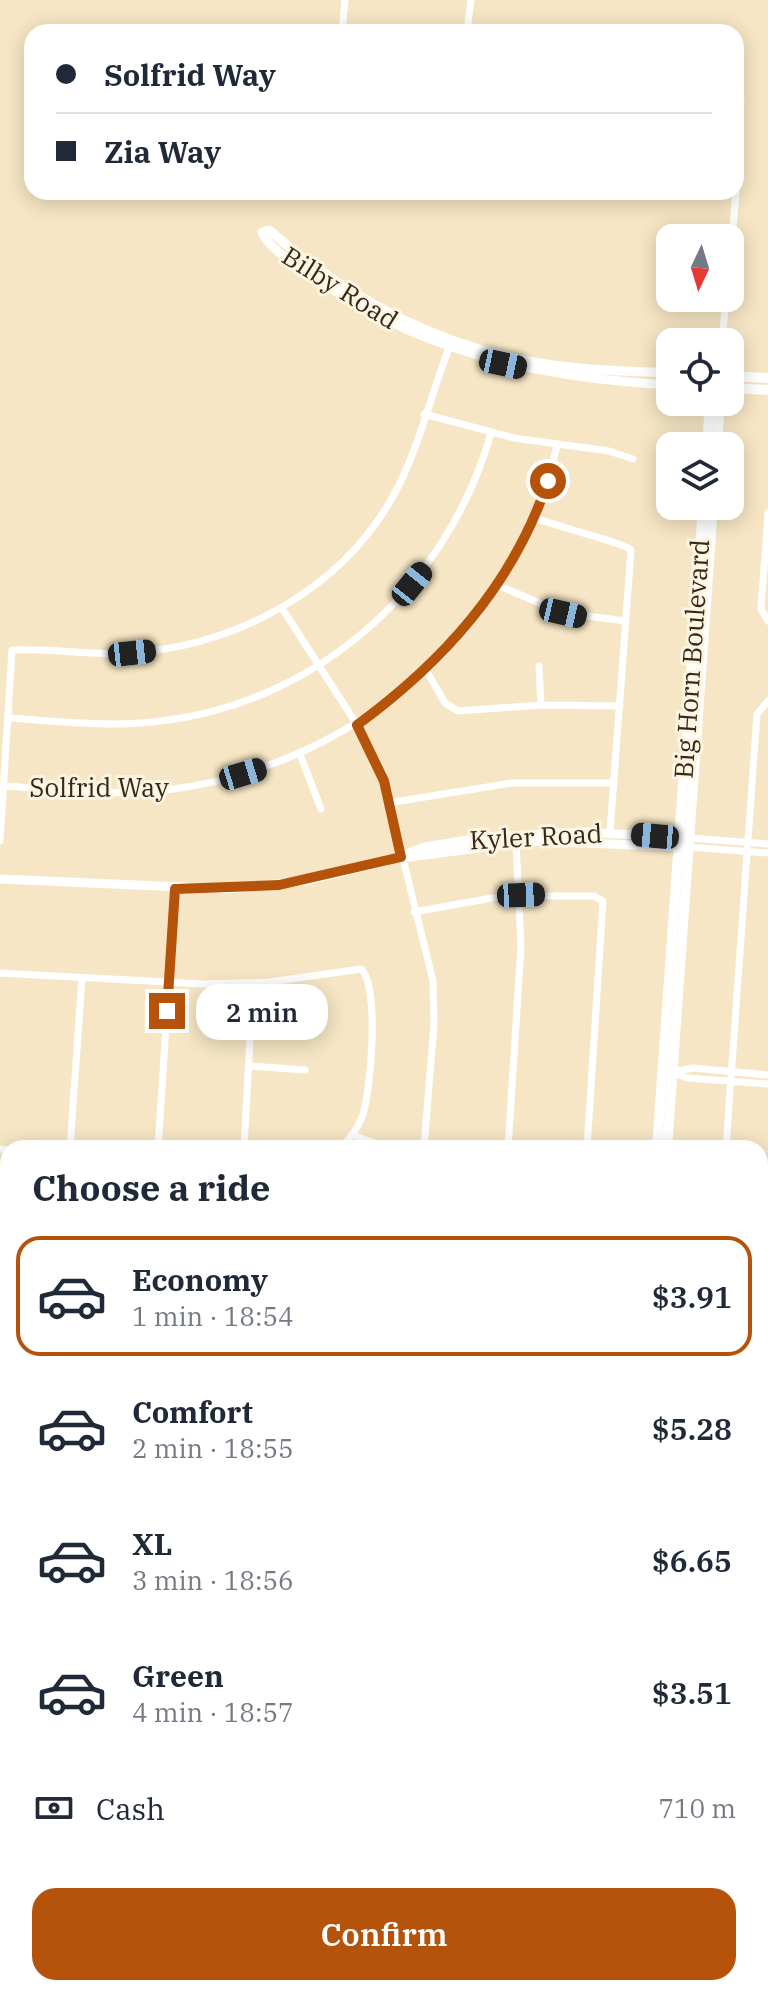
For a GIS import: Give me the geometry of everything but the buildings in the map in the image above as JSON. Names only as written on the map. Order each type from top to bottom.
[{"type":"main road","points":[[744,377],[768,378]]},
{"type":"main road","points":[[744,389],[768,390]]},
{"type":"main road","name":"Big Horn Boulevard","points":[[668,1140],[702,520]]},
{"type":"main road","name":"Big Horn Boulevard","points":[[658,1140],[712,520]]},
{"type":"street","points":[[343,24],[345,0]]},
{"type":"street","points":[[468,24],[471,0]]},
{"type":"street","points":[[733,224],[735,200]]},
{"type":"street","name":"Bilby Road","points":[[656,372],[571,367],[505,356],[443,336],[392,314],[332,279],[269,230],[262,232],[287,257],[341,295],[405,330],[449,348],[552,374],[656,384]]},
{"type":"street","points":[[0,841],[12,650],[114,653],[169,648],[224,634],[282,608],[331,573],[382,514],[404,474],[449,348],[461,347],[502,359],[505,356]]},
{"type":"street","points":[[424,414],[491,433],[609,451],[633,459]]},
{"type":"street","points":[[10,718],[115,724],[186,717],[257,697],[319,666],[374,624],[424,569],[464,506],[491,433]]},
{"type":"street","name":"Solfrid Way","points":[[5,786],[108,793],[170,790],[243,774],[300,754],[357,725],[426,670],[464,631],[497,585],[533,517],[557,445]]},
{"type":"street","points":[[768,513],[761,605],[768,621]]},
{"type":"street","points":[[533,517],[566,531],[629,547],[631,554],[610,832]]},
{"type":"street","points":[[497,585],[563,613],[626,621]]},
{"type":"street","points":[[282,608],[357,725],[379,768],[414,912],[431,966],[434,995],[425,1140]]},
{"type":"street","points":[[539,666],[541,705]]},
{"type":"street","points":[[426,670],[445,703],[455,711],[541,705],[620,706]]},
{"type":"street","points":[[726,1140],[757,714],[768,701]]},
{"type":"street","points":[[300,754],[321,809]]},
{"type":"street","points":[[388,803],[512,783],[614,783]]},
{"type":"street","name":"Kyler Road","points":[[401,857],[425,847],[486,837],[610,832],[748,847],[768,853]]},
{"type":"street","points":[[509,1140],[521,960],[521,895],[516,842]]},
{"type":"street","name":"Kyler Road","points":[[0,879],[175,889],[279,885],[401,857],[516,842],[684,842]]},
{"type":"street","name":"Kyler Road","points":[[748,847],[768,844]]},
{"type":"street","points":[[159,1140],[175,889]]},
{"type":"street","points":[[414,912],[521,895],[594,896],[603,901],[588,1140]]},
{"type":"street","points":[[0,973],[169,984],[253,983],[354,968],[364,971],[369,988],[371,1036],[364,1110],[347,1140]]},
{"type":"street","points":[[71,1140],[82,978]]},
{"type":"street","points":[[245,1140],[253,983]]},
{"type":"street","points":[[250,1066],[305,1070]]},
{"type":"street","points":[[672,1072],[688,1068],[768,1075]]},
{"type":"street","points":[[672,1072],[687,1078],[768,1084]]},
{"type":"street","points":[[352,1135],[366,1140]]},
{"type":"route","points":[[167,1011],[175,889],[279,885],[401,857],[384,781],[357,725],[429,667],[471,622],[515,555],[548,481]]}]
